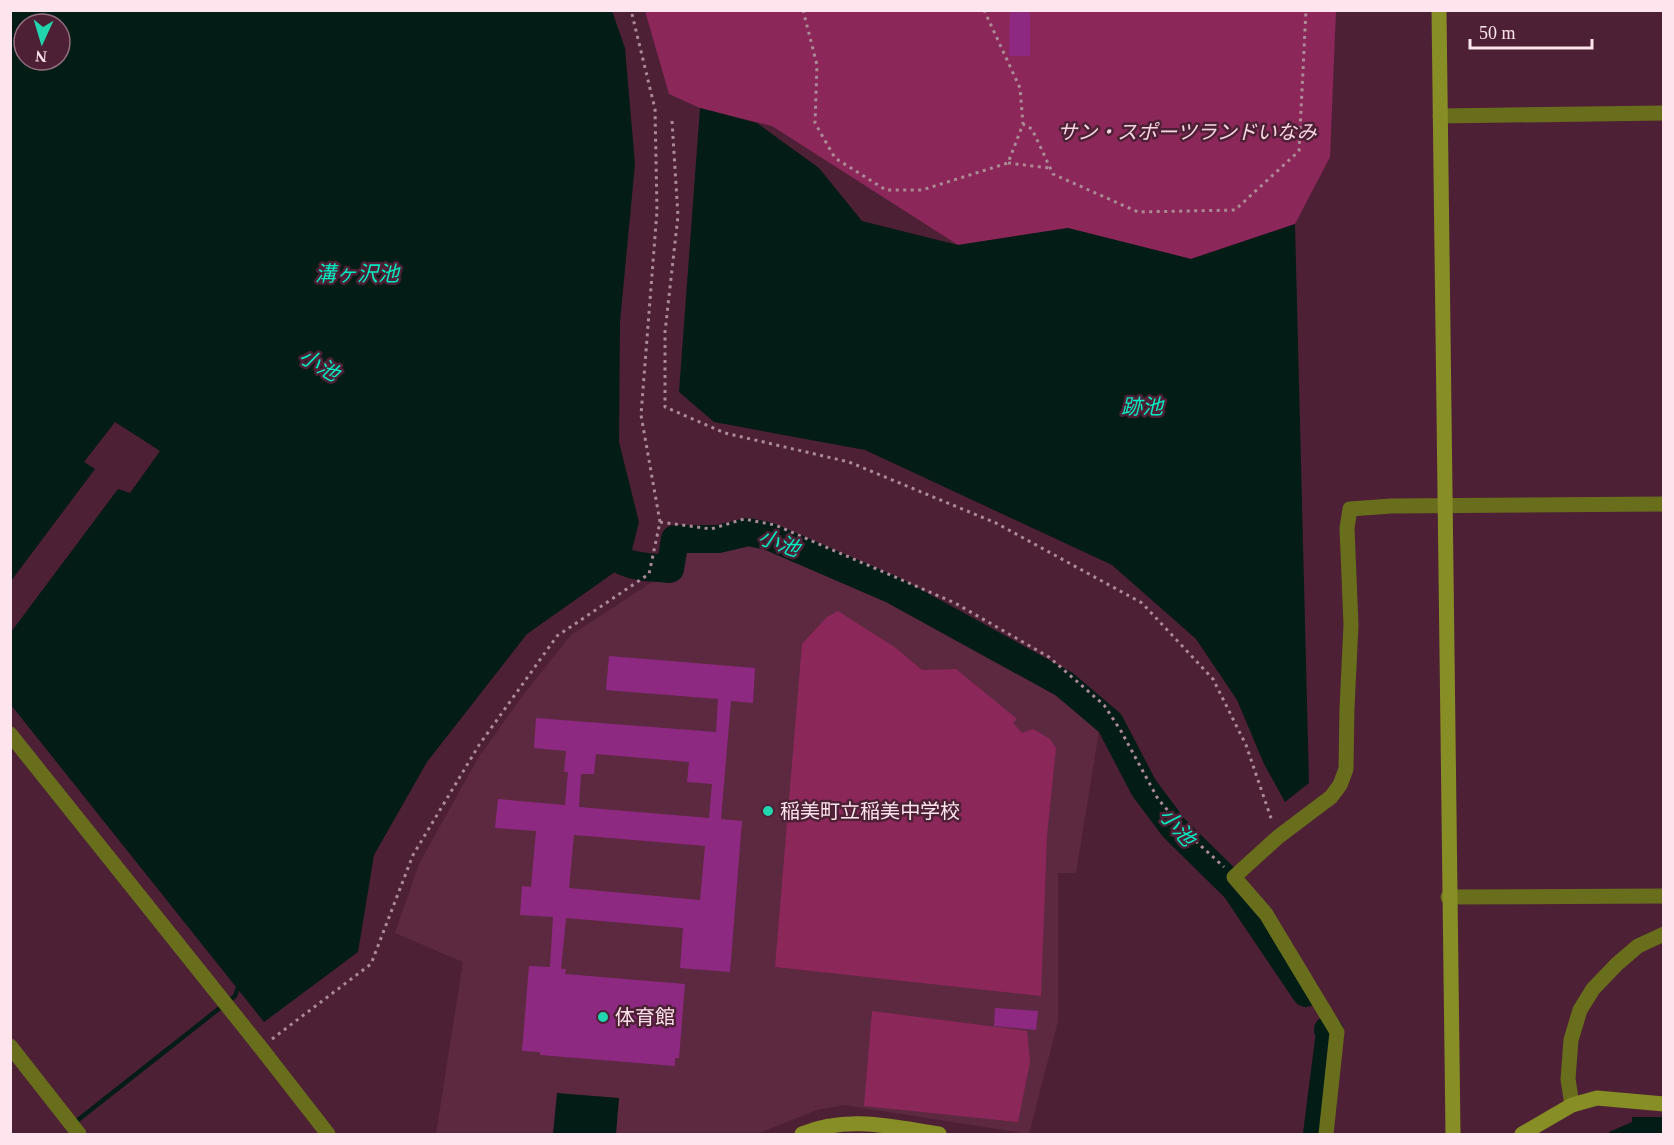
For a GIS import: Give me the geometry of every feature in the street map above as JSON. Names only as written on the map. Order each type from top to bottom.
[{"type":"street","points":[[1439,10],[1448,897],[1453,1134]]},
{"type":"street","points":[[1440,116],[1664,113]]},
{"type":"street","points":[[1326,1134],[1337,1032],[1266,914],[1234,876],[1278,837],[1331,797],[1340,785],[1346,769],[1351,625],[1347,528],[1350,509],[1391,506],[1664,504]]},
{"type":"street","points":[[10,734],[328,1134]]},
{"type":"street","points":[[1448,897],[1664,896]]},
{"type":"street","points":[[1572,1105],[1568,1078],[1570,1040],[1580,1010],[1593,989],[1617,964],[1638,946],[1664,934]]},
{"type":"street","points":[[10,1046],[79,1134]]},
{"type":"street","points":[[1522,1134],[1572,1105],[1597,1098],[1664,1104]]},
{"type":"street","points":[[802,1134],[843,1123],[873,1124],[939,1134]]},
{"type":"path","points":[[261,1047],[371,964],[413,855],[479,745],[557,636],[649,574],[660,522],[641,415],[657,211],[655,109],[632,10]]},
{"type":"path","points":[[803,10],[817,65],[815,123],[835,158],[886,189],[922,190],[1008,163],[1050,168]]},
{"type":"path","points":[[984,10],[1020,88],[1023,124],[1008,163]]},
{"type":"path","points":[[1023,124],[1032,129],[1053,174],[1138,212],[1235,210],[1299,151],[1306,10]]},
{"type":"path","points":[[672,121],[678,216],[665,332],[665,407],[724,433],[849,462],[986,518],[1142,603],[1213,679],[1246,745],[1278,837]]},
{"type":"path","points":[[660,522],[711,529],[744,519],[775,525],[955,603],[1049,657],[1104,705],[1121,730],[1158,799],[1189,836],[1234,876]]},
{"type":"shaded area","name":"稲美町立稲美中学校","points":[[762,542],[900,600],[1040,679],[1099,731],[1076,873],[1058,873],[1058,1021],[1029,1134],[844,1105],[817,1110],[757,1134],[436,1134],[463,962],[395,933],[419,864],[478,758],[524,694],[571,635],[660,577],[675,581],[685,549]]},
{"type":"green space","name":"サン・スポーツランドいなみ","points":[[645,11],[1336,11],[1330,157],[1295,224],[1191,259],[1068,228],[958,245],[772,126],[700,108],[669,94]]},
{"type":"green space","points":[[838,611],[896,648],[922,670],[956,669],[1017,719],[1013,723],[1022,733],[1033,729],[1050,739],[1056,748],[1047,836],[1041,996],[775,967],[802,644],[827,617]]},
{"type":"green space","points":[[872,1011],[1027,1031],[1030,1062],[1018,1122],[864,1106]]},
{"type":"water","name":"溝ヶ沢池","points":[[11,10],[612,11],[625,48],[635,164],[620,322],[619,442],[639,522],[629,562],[527,634],[427,762],[374,855],[358,952],[264,1022],[11,705],[11,632],[118,489],[130,493],[160,451],[115,422],[84,462],[95,469],[11,581]]},
{"type":"water","name":"跡池","points":[[700,108],[757,123],[819,168],[862,221],[958,245],[1068,228],[1191,259],[1295,224],[1309,783],[1285,802],[1264,764],[1237,700],[1196,639],[1112,565],[865,450],[714,422],[679,392]]},
{"type":"water","points":[[557,1093],[619,1098],[616,1134],[553,1134]]},
{"type":"water","points":[[1632,1117],[1663,1117],[1663,1134],[1609,1134],[1632,1122]]},
{"type":"building","points":[[1010,10],[1030,10],[1030,56],[1009,56]]},
{"type":"building","points":[[609,656],[755,668],[753,703],[731,701],[721,819],[742,821],[730,972],[680,968],[683,928],[566,918],[561,969],[566,969],[565,974],[685,984],[679,1058],[675,1058],[675,1066],[540,1055],[540,1052],[522,1051],[529,966],[550,967],[553,917],[520,915],[522,886],[531,887],[536,831],[495,828],[498,799],[565,805],[568,772],[564,772],[566,751],[534,748],[536,718],[716,732],[718,699],[606,690]],"holes":[[[596,754],[689,762],[687,782],[712,784],[709,818],[579,807],[581,774],[594,774]],[[574,835],[705,846],[700,900],[569,888]]]},
{"type":"building","points":[[995,1008],[1038,1011],[1036,1030],[994,1026]]},
{"type":"waterway","name":"小池","points":[[602,538],[608,548],[622,561],[639,566],[670,569],[675,539],[718,539],[748,532],[768,536],[893,590],[1064,684],[1110,723],[1144,788],[1174,828],[1235,888],[1306,993]]},
{"type":"waterway","points":[[78,1120],[235,996],[239,985]]},
{"type":"waterway","name":"小池","points":[[1317,1134],[1330,1032],[1328,1030]]},
{"type":"place","name":"稲美町立稲美中学校","points":[[768,811]]},
{"type":"place","name":"体育館","points":[[603,1017]]}]
